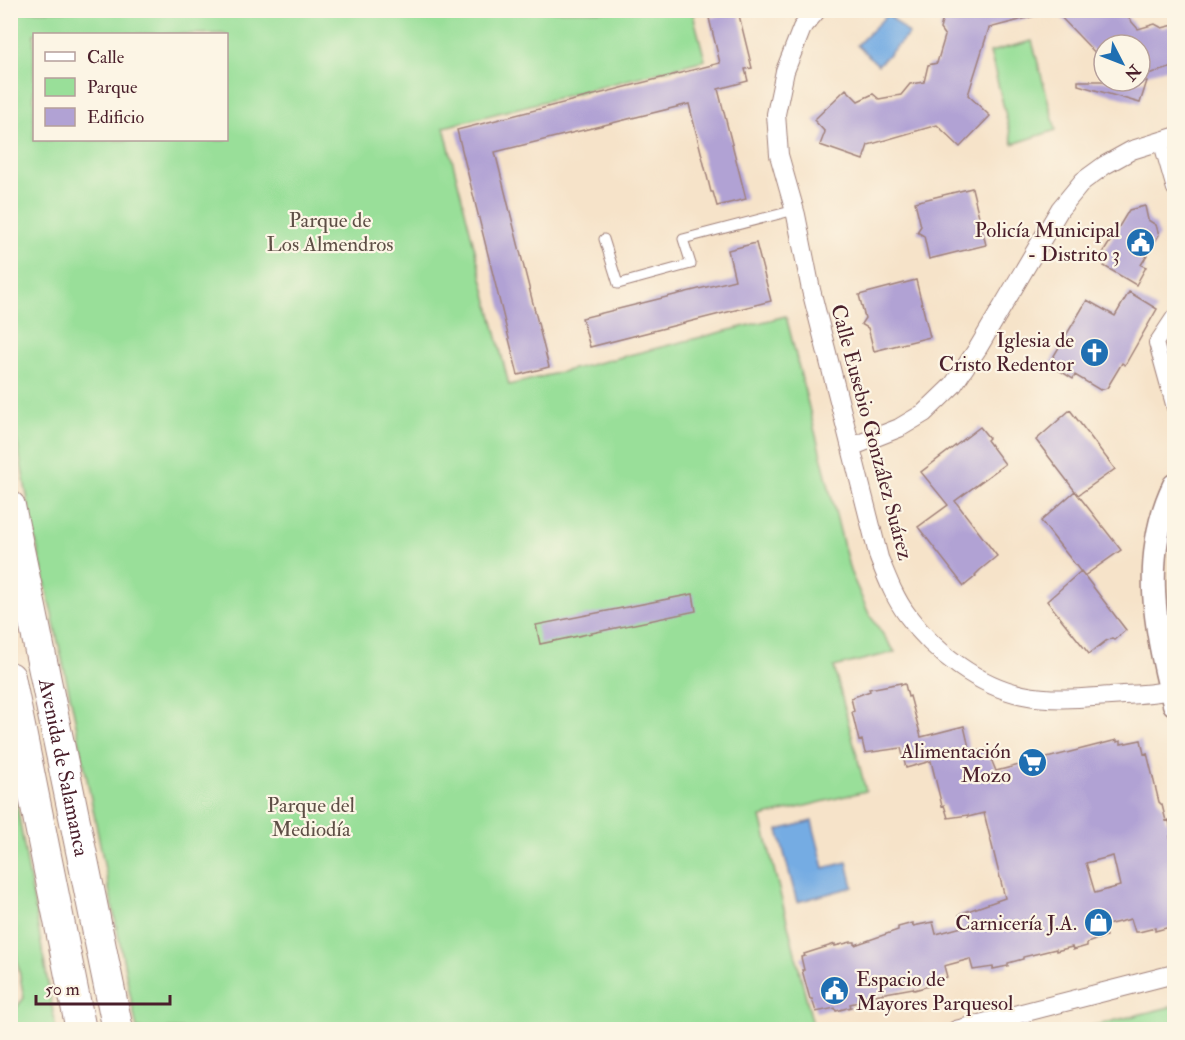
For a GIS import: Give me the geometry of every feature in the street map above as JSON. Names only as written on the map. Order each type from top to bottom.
[{"type":"highway","name":"Avenida de Salamanca","points":[[10,506],[118,1029]]},
{"type":"highway","name":"Avenida de Salamanca","points":[[10,677],[81,1029]]},
{"type":"street","name":"Calle Eusebio González Suárez","points":[[817,10],[802,28],[785,71],[776,114],[778,155],[795,210],[811,290],[879,558],[890,586],[908,616],[936,647],[961,667],[992,684],[1023,695],[1065,700],[1173,695]]},
{"type":"street","points":[[851,447],[899,428],[924,413],[953,386],[1060,209],[1083,181],[1132,150],[1167,139],[1174,189]]},
{"type":"street","points":[[1174,316],[1156,343],[1174,408]]},
{"type":"street","points":[[1173,695],[1155,616],[1153,588],[1158,532],[1174,485]]},
{"type":"street","points":[[956,1029],[1174,974]]},
{"type":"lane","points":[[604,239],[618,284],[691,264],[683,239],[795,210]]},
{"type":"green space","name":"Parque del Mediodía","points":[[10,11],[704,11],[693,14],[705,60],[444,127],[509,385],[786,316],[850,571],[869,614],[895,652],[834,667],[866,791],[761,817],[814,1029],[137,1029],[73,709],[33,528],[11,410]]},
{"type":"green space","points":[[1032,41],[1056,130],[1013,144],[990,52]]},
{"type":"green space","points":[[11,772],[56,1029],[11,1029],[11,1014],[24,998],[11,926]]},
{"type":"green space","points":[[1174,1006],[1174,1029],[1080,1029]]},
{"type":"water","points":[[888,14],[909,34],[878,65],[857,45]]},
{"type":"water","points":[[812,821],[824,868],[847,862],[853,887],[797,902],[778,830]]},
{"type":"building","points":[[945,10],[1038,10],[1039,15],[989,28],[968,95],[990,116],[960,147],[937,125],[868,145],[863,160],[820,145],[825,132],[814,120],[846,89],[858,101],[873,94],[879,99],[901,95],[910,84],[924,82],[928,65],[937,63],[945,36],[940,29]]},
{"type":"building","points":[[1054,10],[1114,10],[1119,15],[1125,14],[1138,29],[1155,24],[1162,28],[1174,25],[1174,67],[1152,73],[1152,33],[1092,33],[1092,50]]},
{"type":"building","points":[[738,11],[752,68],[745,69],[748,81],[718,89],[746,199],[717,206],[713,192],[711,192],[689,104],[495,152],[549,367],[518,375],[457,130],[720,63],[709,18]]},
{"type":"building","points":[[1078,81],[1092,81],[1092,89],[1078,85]]},
{"type":"building","points":[[1106,93],[1143,93],[1140,103]]},
{"type":"building","points":[[972,188],[986,245],[929,259],[924,236],[917,232],[921,226],[915,202]]},
{"type":"building","points":[[1145,206],[1148,220],[1156,225],[1159,235],[1141,265],[1146,267],[1136,285],[1104,266],[1110,257],[1103,253],[1129,210]]},
{"type":"building","points":[[756,243],[771,301],[590,347],[582,318],[735,280],[728,250]]},
{"type":"building","points":[[916,280],[930,337],[874,351],[868,328],[861,324],[865,318],[859,295]]},
{"type":"building","name":"Iglesia de Cristo Redentor","points":[[1129,292],[1157,309],[1125,365],[1122,363],[1107,388],[1100,390],[1075,375],[1073,379],[1049,364],[1087,300],[1115,316]]},
{"type":"building","points":[[1070,410],[1115,469],[1078,495],[1036,440]]},
{"type":"building","points":[[980,427],[1005,464],[955,501],[997,556],[964,586],[918,527],[948,505],[921,472]]},
{"type":"building","points":[[1075,491],[1121,550],[1084,576],[1041,521]]},
{"type":"building","points":[[1081,571],[1126,630],[1114,640],[1112,638],[1106,641],[1089,654],[1047,601]]},
{"type":"building","points":[[693,594],[696,611],[540,644],[536,625]]},
{"type":"building","points":[[905,684],[921,737],[964,726],[970,752],[987,749],[996,771],[1117,740],[1117,742],[1121,741],[1121,744],[1141,740],[1144,754],[1147,753],[1159,802],[1166,821],[1169,820],[1172,835],[1170,836],[1174,861],[1174,923],[1170,927],[1155,931],[1155,928],[1139,932],[1135,932],[1131,919],[1103,926],[1106,936],[1087,943],[1087,946],[1073,950],[1072,947],[1056,951],[1056,949],[1023,957],[1023,959],[1008,963],[1008,966],[993,969],[993,967],[973,970],[970,959],[944,966],[947,977],[928,984],[929,986],[869,996],[866,1000],[850,1004],[851,1007],[836,1011],[835,1008],[816,1012],[802,970],[804,970],[801,957],[805,956],[804,954],[835,944],[835,946],[855,942],[855,945],[913,923],[913,926],[933,922],[936,934],[962,927],[959,915],[1005,898],[984,813],[948,818],[944,805],[942,806],[931,761],[906,768],[901,748],[865,753],[862,740],[859,741],[851,698],[870,691],[869,689]],"holes":[[[1113,856],[1120,886],[1095,893],[1086,863]]]},
{"type":"place","name":"Policía Municipal - Distrito 3","points":[[1141,242]]},
{"type":"place","name":"Iglesia de Cristo Redentor","points":[[1095,352]]},
{"type":"place","name":"Alimentación Mozo","points":[[1032,763]]},
{"type":"place","name":"Carnicería J.A.","points":[[1098,923]]},
{"type":"place","name":"Espacio de Mayores Parquesol","points":[[835,991]]},
{"type":"park label","name":"Parque de Los Almendros","points":[[330,232]]}]
